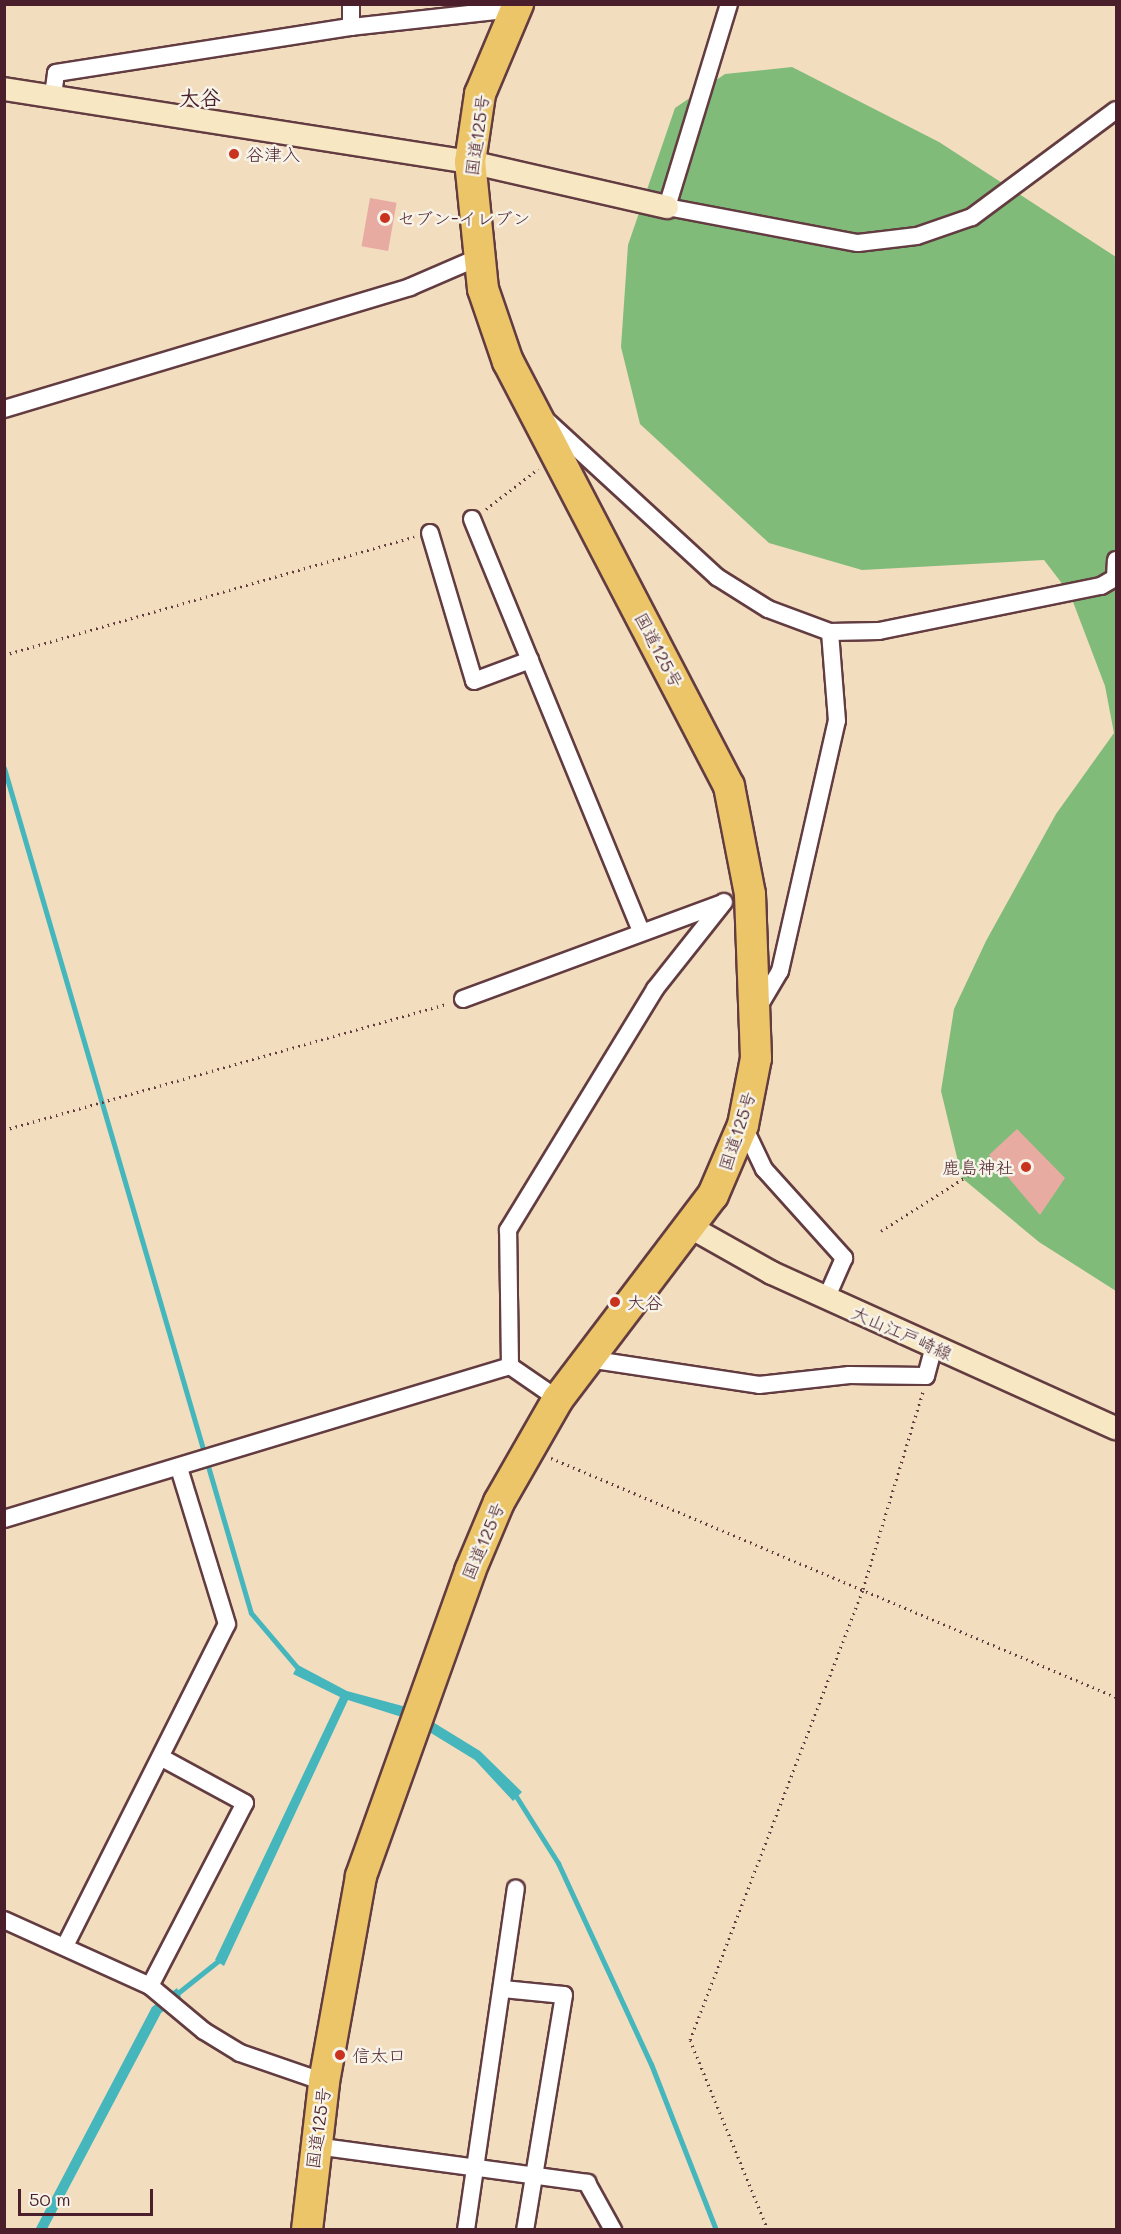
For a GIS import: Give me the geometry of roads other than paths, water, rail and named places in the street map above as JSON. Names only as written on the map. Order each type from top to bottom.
[{"type":"highway","name":"国道125号","points":[[307,2229],[324,2082],[361,1876],[403,1747],[474,1561],[527,1448],[558,1399],[692,1228],[719,1183],[743,1125],[756,1058],[757,1010],[737,898],[741,826],[729,786],[532,411],[492,320],[477,258],[470,162],[480,94],[517,7]]},
{"type":"street","points":[[351,4],[351,27]]},
{"type":"street","points":[[667,207],[729,4]]},
{"type":"street","points":[[52,95],[56,73],[351,27],[517,7]]},
{"type":"street","points":[[4,89],[470,162],[667,207],[858,243],[917,236],[972,217],[1116,110]]},
{"type":"street","points":[[4,409],[410,287],[477,258]]},
{"type":"street","points":[[532,411],[717,577],[768,609],[830,632],[879,631],[1101,586],[1116,578],[1116,560]]},
{"type":"street","points":[[472,519],[641,931]]},
{"type":"street","points":[[430,533],[474,681],[530,660]]},
{"type":"street","points":[[757,1010],[780,971],[837,721],[830,632]]},
{"type":"street","points":[[463,999],[641,931],[737,898]]},
{"type":"street","points":[[510,1366],[508,1230],[655,989],[737,898]]},
{"type":"street","points":[[743,1125],[764,1169],[844,1258],[826,1299]]},
{"type":"street","name":"大山江戸崎線","points":[[692,1228],[826,1299],[1116,1428]]},
{"type":"street","points":[[588,1359],[759,1385],[849,1375],[926,1376],[934,1347]]},
{"type":"street","points":[[510,1366],[558,1399]]},
{"type":"street","points":[[4,1519],[227,1454],[510,1366]]},
{"type":"street","points":[[64,1946],[162,1758],[227,1624],[184,1466]]},
{"type":"street","points":[[150,1986],[245,1803],[162,1758]]},
{"type":"street","points":[[466,2229],[477,2169],[516,1889]]},
{"type":"street","points":[[4,1920],[150,1986],[204,2031],[240,2053],[324,2082]]},
{"type":"street","points":[[502,1989],[564,1995],[525,2229]]},
{"type":"street","points":[[315,2146],[534,2178],[587,2183],[613,2229]]},
{"type":"water","points":[[298,1665],[347,1691],[410,1708],[480,1751],[522,1792],[513,1801],[475,1760],[408,1719],[348,1700],[224,1966],[215,1960],[340,1697],[293,1674]]},
{"type":"water","points":[[177,1988],[181,1997],[161,2013],[47,2229],[35,2230],[152,2007]]},
{"type":"waterway","points":[[4,768],[251,1613],[301,1672]]},
{"type":"waterway","points":[[514,1793],[558,1863],[651,2064],[716,2230]]},
{"type":"waterway","points":[[174,1996],[223,1957]]},
{"type":"place","name":"谷津入","points":[[234,154]]},
{"type":"place","name":"セブン-イレブン","points":[[385,218]]},
{"type":"place","name":"鹿島神社","points":[[1026,1167]]},
{"type":"place","name":"大谷","points":[[615,1302]]},
{"type":"place","name":"信太口","points":[[340,2055]]},
{"type":"district","name":"大谷","points":[[200,97]]}]
